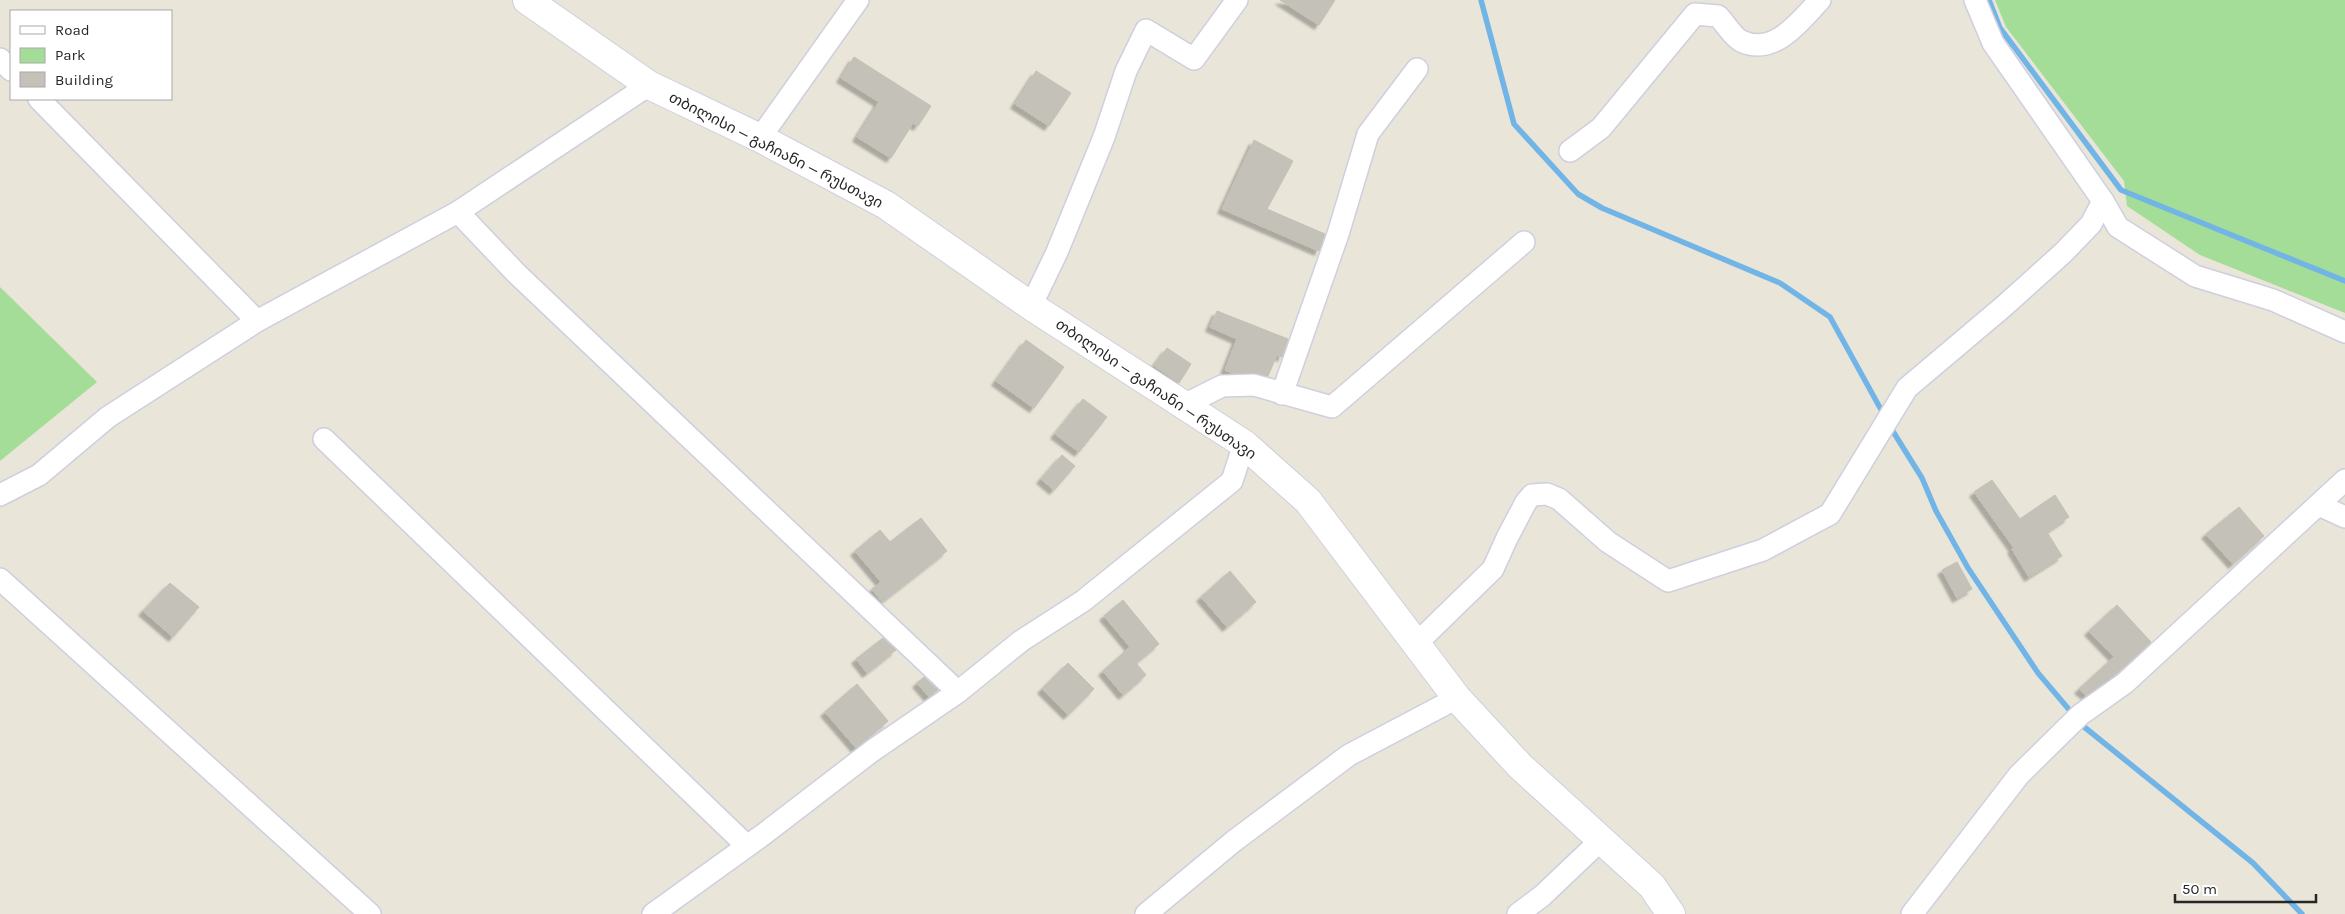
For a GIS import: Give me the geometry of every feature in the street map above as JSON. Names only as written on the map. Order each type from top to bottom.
[{"type":"main road","name":"თბილისი — გაჩიანი — რუსთავი","points":[[527,0],[649,85],[760,138],[886,205],[1031,306],[1244,444],[1308,501],[1457,698],[1520,766],[1652,886],[1671,914]]},
{"type":"street","points":[[760,138],[858,0]]},
{"type":"street","points":[[1031,306],[1057,252],[1104,137],[1126,71],[1146,30],[1194,59],[1237,0]]},
{"type":"street","points":[[1570,151],[1601,128],[1695,14],[1718,16],[1740,41],[1763,46],[1786,35],[1820,0]]},
{"type":"street","points":[[1975,0],[1992,43],[2103,201],[2118,227],[2195,276],[2273,300],[2345,332]]},
{"type":"street","points":[[0,59],[10,69]]},
{"type":"street","points":[[1282,394],[1338,234],[1368,134],[1417,69]]},
{"type":"street","points":[[0,496],[39,475],[108,417],[257,321],[458,212],[649,85]]},
{"type":"street","points":[[40,100],[257,321]]},
{"type":"street","points":[[1416,644],[1493,569],[1514,524],[1532,495],[1546,494],[1558,499],[1608,542],[1668,581],[1763,550],[1830,514],[1908,388],[2003,307],[2063,252],[2090,224],[2103,201]]},
{"type":"street","points":[[458,212],[517,274],[958,692]]},
{"type":"street","points":[[1184,405],[1222,386],[1254,385],[1332,407],[1524,242]]},
{"type":"street","points":[[324,439],[747,846]]},
{"type":"street","points":[[653,914],[747,846],[872,751],[958,692],[1021,641],[1083,601],[1232,481],[1244,444]]},
{"type":"street","points":[[1912,914],[2019,775],[2080,716],[2124,683],[2345,480]]},
{"type":"street","points":[[2319,505],[2345,517]]},
{"type":"street","points":[[0,579],[370,914]]},
{"type":"street","points":[[1146,914],[1234,841],[1349,755],[1457,698]]},
{"type":"street","points":[[1518,914],[1542,896],[1602,839]]},
{"type":"green space","points":[[1995,0],[2345,0],[2345,313],[2200,255],[2127,206],[2124,181],[2006,27]]},
{"type":"green space","points":[[0,287],[97,382],[0,461]]},
{"type":"building","points":[[1280,0],[1335,0],[1319,25]]},
{"type":"building","points":[[854,57],[931,106],[918,126],[913,123],[891,158],[857,137],[879,102],[841,78]]},
{"type":"building","points":[[1036,71],[1071,93],[1049,126],[1015,104]]},
{"type":"building","points":[[1254,140],[1293,161],[1267,209],[1325,234],[1319,251],[1222,209]]},
{"type":"building","points":[[1217,311],[1288,339],[1282,357],[1277,355],[1268,376],[1254,372],[1232,373],[1225,370],[1237,339],[1210,327]]},
{"type":"building","points":[[1026,340],[1064,367],[1034,408],[996,381]]},
{"type":"building","points":[[1167,348],[1191,364],[1179,383],[1154,366]]},
{"type":"building","points":[[1083,399],[1107,417],[1079,452],[1055,434]]},
{"type":"building","points":[[1062,455],[1075,466],[1054,490],[1041,479]]},
{"type":"building","points":[[1992,480],[2020,519],[2055,495],[2069,517],[2047,532],[2062,556],[2029,577],[2012,549],[2014,548],[1974,492]]},
{"type":"building","points":[[2239,507],[2264,536],[2233,564],[2206,534]]},
{"type":"building","points":[[921,518],[947,551],[882,602],[872,589],[881,582],[855,551],[880,530],[890,542]]},
{"type":"building","points":[[1957,562],[1972,589],[1957,598],[1942,570]]},
{"type":"building","points":[[1230,571],[1256,602],[1227,627],[1201,597]]},
{"type":"building","points":[[170,583],[199,607],[173,637],[143,611]]},
{"type":"building","points":[[1123,600],[1159,644],[1136,663],[1146,675],[1123,695],[1103,671],[1130,647],[1104,616]]},
{"type":"building","points":[[2117,605],[2151,642],[2117,673],[2086,695],[2079,689],[2114,657],[2089,631]]},
{"type":"building","points":[[883,638],[896,650],[867,673],[856,659]]},
{"type":"building","points":[[1068,663],[1094,689],[1068,715],[1042,689]]},
{"type":"building","points":[[924,677],[938,690],[929,697],[917,683]]},
{"type":"building","points":[[857,684],[888,721],[856,748],[825,712]]},
{"type":"waterway","points":[[1481,0],[1514,124],[1578,194],[1602,208],[1780,283],[1830,317],[1884,415]]},
{"type":"waterway","points":[[1989,0],[2000,28],[2121,190],[2345,281]]},
{"type":"waterway","points":[[1889,425],[1922,478],[1936,511],[1968,568],[2038,673],[2083,726],[2253,863],[2302,914]]}]
